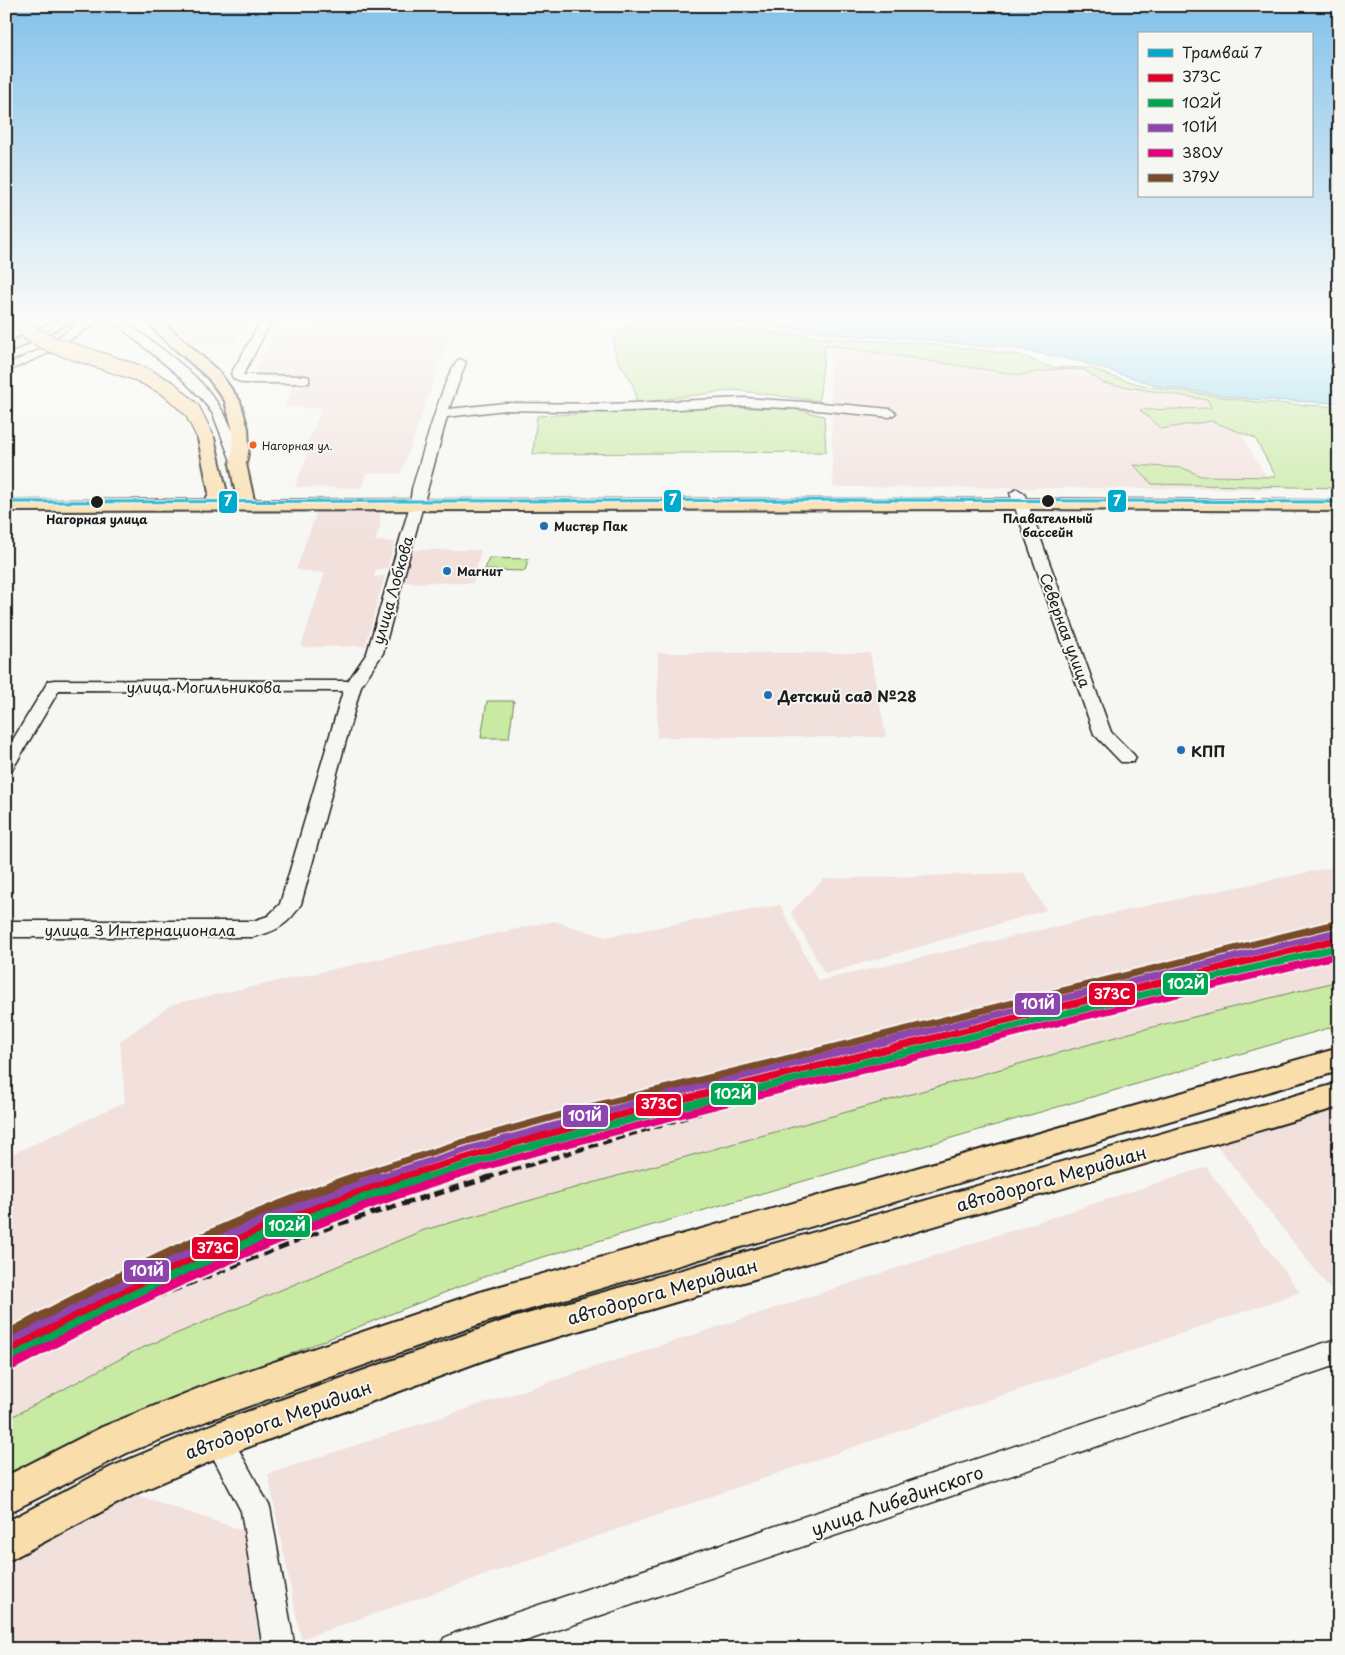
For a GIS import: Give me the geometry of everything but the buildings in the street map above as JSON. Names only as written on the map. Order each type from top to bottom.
[{"type":"main road","points":[[179,395],[196,410],[206,438],[216,499]]},
{"type":"main road","points":[[228,395],[238,419],[241,446],[238,461],[240,481],[245,500]]},
{"type":"main road","points":[[6,494],[245,500],[1019,499],[1339,495]]},
{"type":"main road","points":[[6,506],[216,499]]},
{"type":"main road","points":[[1019,499],[1339,506]]},
{"type":"main road","points":[[6,1496],[115,1440],[209,1402],[483,1307],[1339,1059]]},
{"type":"main road","name":"автодорога Меридиан","points":[[6,1543],[124,1480],[218,1440],[506,1336],[1339,1095]]},
{"type":"street","points":[[204,395],[219,414],[230,447],[238,461]]},
{"type":"street","name":"улица Лобкова","points":[[273,924],[286,914],[291,904],[353,686],[375,653],[447,395]]},
{"type":"street","points":[[443,414],[458,410],[494,408],[612,408],[725,402],[806,404],[890,413]]},
{"type":"street","name":"Северная улица","points":[[1019,499],[1103,734],[1127,758]]},
{"type":"street","name":"улица Могильникова","points":[[6,766],[54,685],[353,686]]},
{"type":"street","name":"улица 3 Интернационала","points":[[6,929],[253,929],[273,924]]},
{"type":"street","name":"улица Либединского","points":[[455,1649],[1339,1350]]},
{"type":"street","points":[[218,1440],[255,1507],[279,1649]]},
{"type":"shaded area","points":[[289,395],[429,395],[401,473],[366,473],[361,488],[295,487],[308,453],[304,451],[322,408],[284,407]]},
{"type":"shaded area","points":[[831,395],[1183,395],[1222,403],[1274,489],[833,487]]},
{"type":"shaded area","points":[[318,508],[379,510],[380,527],[375,541],[395,542],[387,568],[375,570],[374,577],[385,576],[365,646],[301,647],[325,573],[296,570]]},
{"type":"shaded area","points":[[413,550],[481,550],[473,583],[403,582]]},
{"type":"shaded area","name":"Детский сад №28","points":[[658,653],[870,653],[886,737],[657,737]]},
{"type":"shaded area","points":[[1339,866],[1339,981],[1137,1031],[424,1230],[135,1351],[6,1420],[6,1157],[125,1102],[120,1041],[173,1004],[554,921],[606,937],[780,905],[818,981],[1146,906]]},
{"type":"shaded area","points":[[1024,873],[1046,910],[825,974],[791,912],[824,879]]},
{"type":"shaded area","points":[[1339,1107],[1339,1295],[1336,1296],[1215,1143]]},
{"type":"shaded area","points":[[1206,1167],[1300,1292],[301,1639],[268,1474]]},
{"type":"shaded area","points":[[128,1492],[244,1531],[260,1649],[6,1649],[6,1564]]},
{"type":"green space","points":[[636,395],[695,395],[636,403]]},
{"type":"green space","points":[[774,395],[820,395],[819,401]]},
{"type":"green space","points":[[1179,395],[1209,395],[1256,402],[1339,407],[1339,488],[1152,484],[1134,465],[1183,468],[1201,476],[1276,477],[1255,438],[1211,421],[1161,429],[1140,410],[1211,408],[1208,400]]},
{"type":"green space","points":[[704,407],[793,409],[824,416],[826,452],[533,454],[537,416]]},
{"type":"green space","points":[[489,558],[528,559],[525,571],[485,570]]},
{"type":"green space","points":[[487,701],[514,701],[509,738],[481,738]]},
{"type":"green space","points":[[1339,981],[1339,1025],[509,1267],[152,1409],[6,1481],[6,1420],[135,1351],[424,1230],[1137,1031]]},
{"type":"water","points":[[1223,395],[1339,395],[1339,403],[1249,399]]},
{"type":"railway","points":[[486,1178],[717,1108],[1339,953]]},
{"type":"railway","points":[[6,1368],[148,1300],[337,1224],[491,1177]]},
{"type":"tram line","name":"7","points":[[6,502],[905,500],[1339,502]]},
{"type":"transit line","name":"379У","points":[[6,1335],[144,1264],[214,1232],[285,1203],[404,1160],[525,1124],[709,1076],[1335,924]]},
{"type":"transit line","name":"101Й","points":[[6,1343],[111,1288],[219,1238],[292,1208],[411,1166],[532,1130],[654,1098],[1337,932]]},
{"type":"transit line","name":"373C","points":[[6,1352],[76,1315],[219,1246],[292,1216],[410,1174],[589,1122],[1339,939]]},
{"type":"transit line","name":"102Й","points":[[10,1359],[79,1322],[222,1253],[353,1201],[472,1163],[652,1114],[1339,947]]},
{"type":"transit line","name":"380У","points":[[13,1365],[82,1328],[224,1260],[355,1208],[474,1170],[714,1106],[1339,955]]},
{"type":"place","name":"Нагорная ул.","points":[[253,445]]},
{"type":"place","name":"Плавательный бассейн","points":[[1048,501]]},
{"type":"place","name":"Нагорная улица","points":[[97,502]]},
{"type":"place","name":"Мистер Пак","points":[[544,526]]},
{"type":"place","name":"Магнит","points":[[447,571]]},
{"type":"place","name":"Детский сад №28","points":[[768,695]]},
{"type":"place","name":"КПП","points":[[1181,750]]}]
